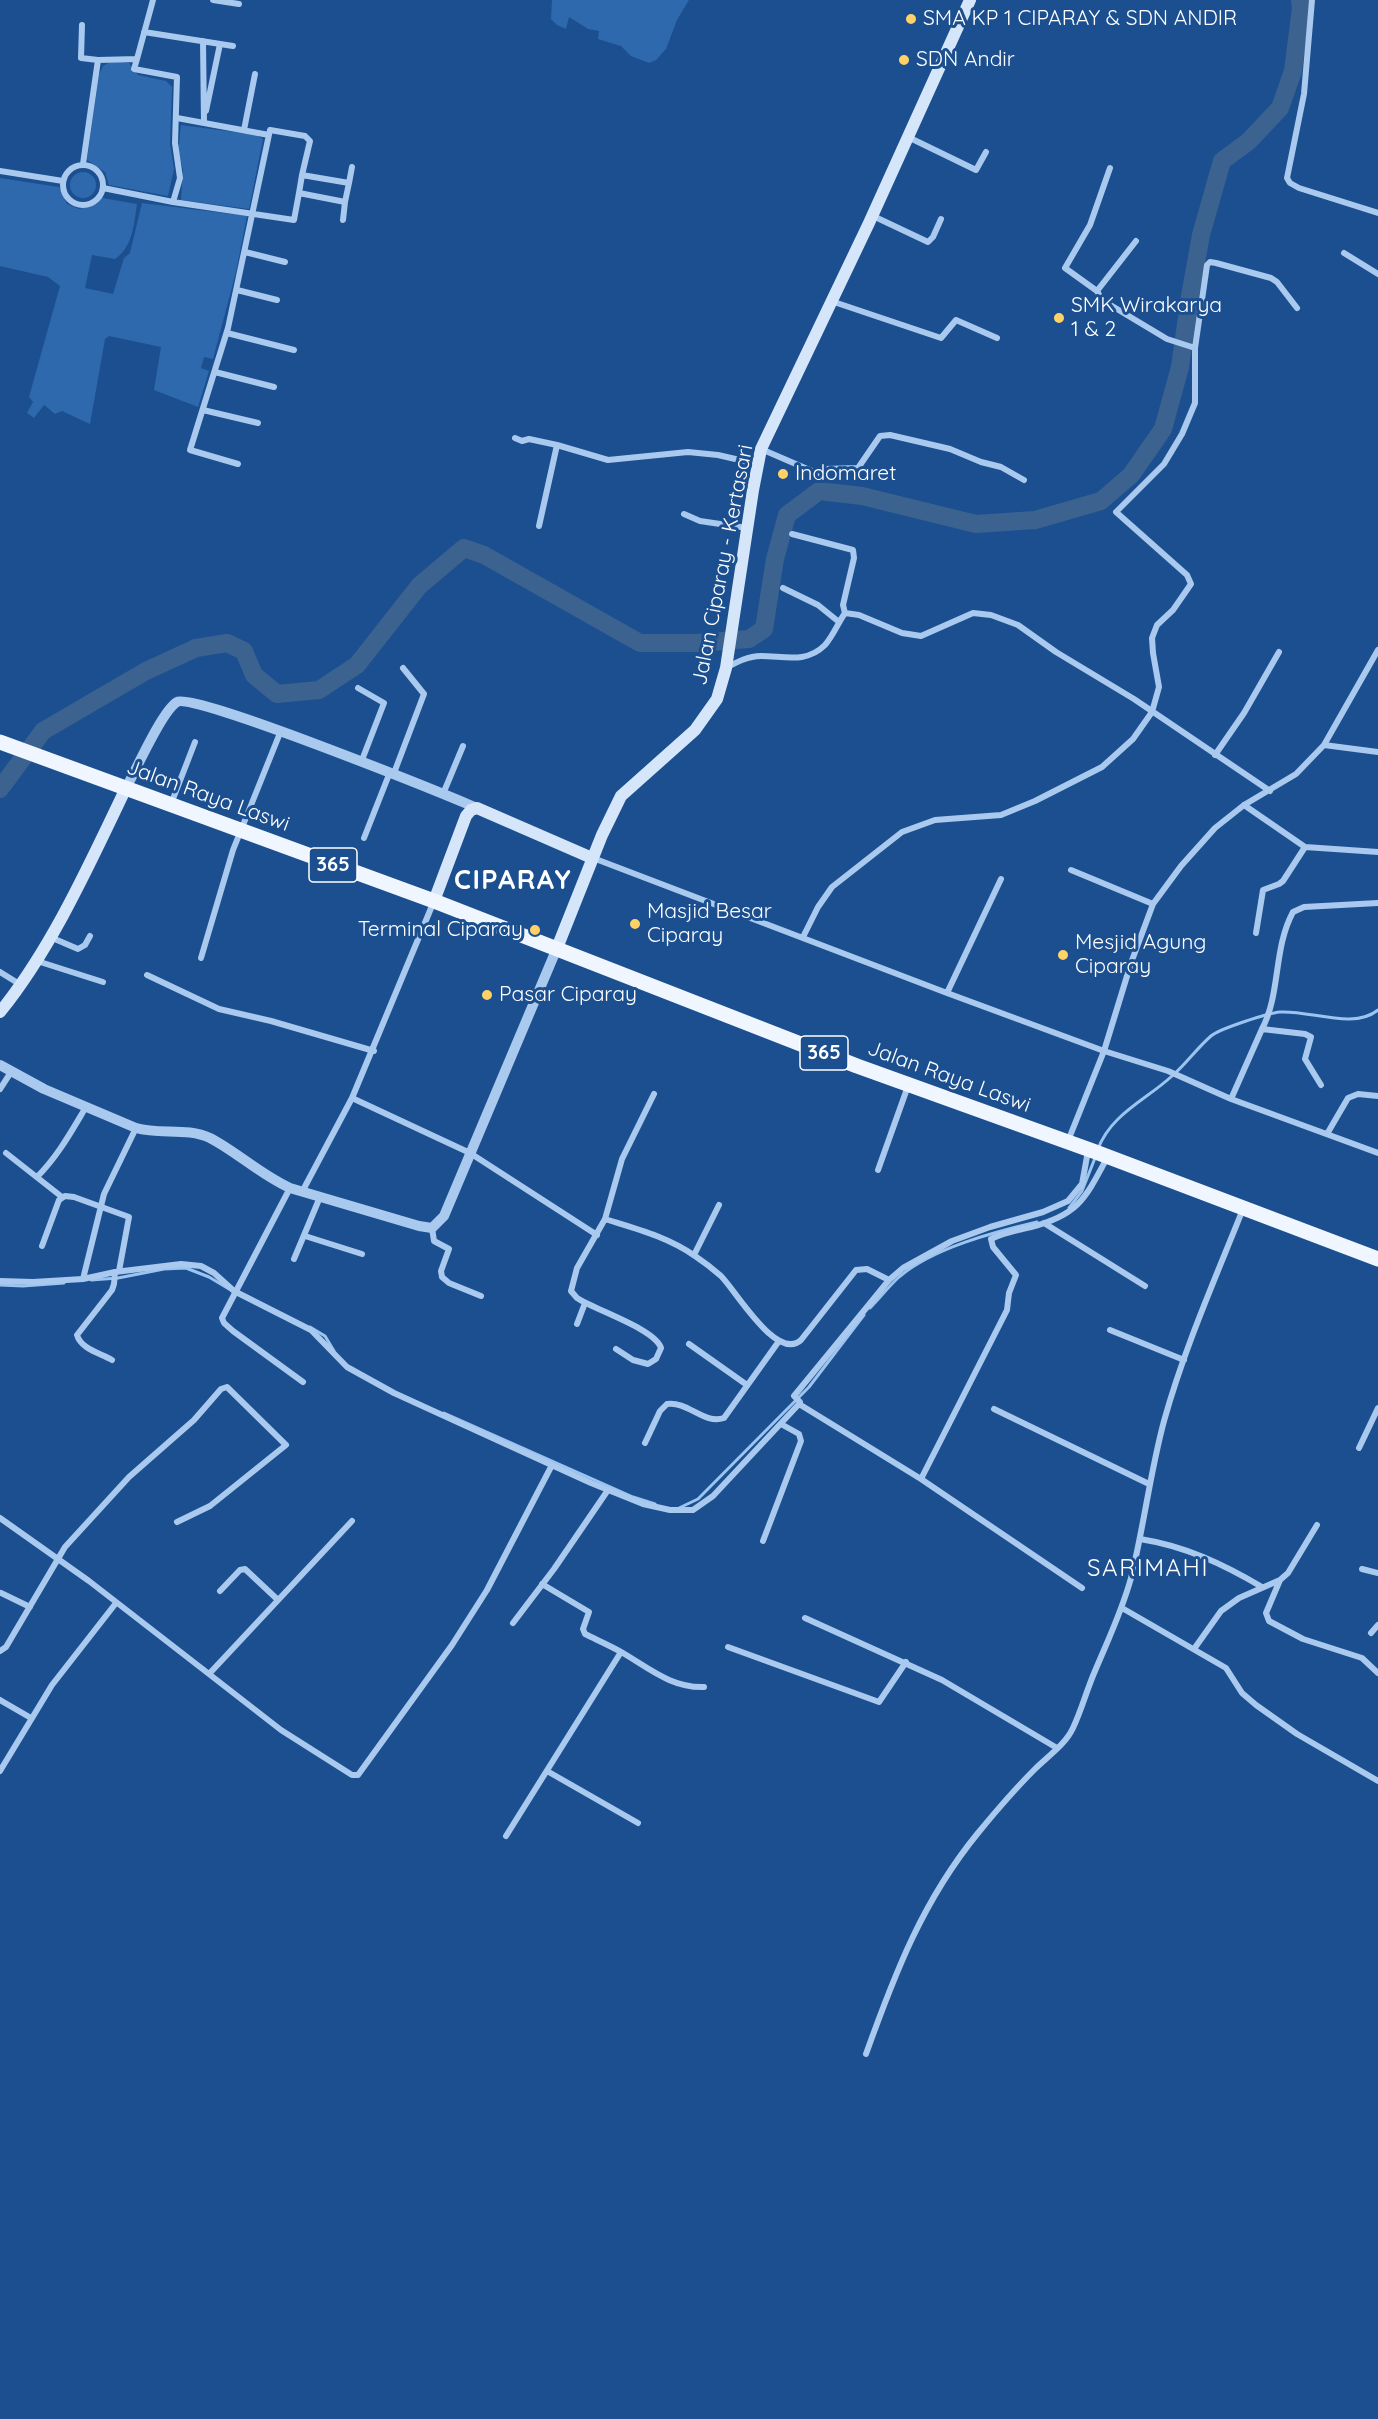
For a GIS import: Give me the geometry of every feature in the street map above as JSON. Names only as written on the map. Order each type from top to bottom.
[{"type":"main road","name":"Jalan Ciparay - Kertasari","points":[[557,948],[592,858],[621,796],[694,730],[717,699],[726,664],[761,449],[872,216],[970,0]]},
{"type":"main road","name":"Jalan Raya Laswi","points":[[4,744],[434,901],[909,1085],[1098,1153],[1378,1259]]},
{"type":"main road","points":[[0,1012],[22,985],[36,961],[86,870],[126,788]]},
{"type":"main road","points":[[434,901],[466,816],[471,810],[477,808],[592,858]]},
{"type":"street","points":[[153,0],[134,69],[177,77],[176,154],[180,167],[180,178],[173,202]]},
{"type":"street","points":[[213,0],[239,4]]},
{"type":"street","points":[[1312,0],[1304,94],[1287,178],[1290,183],[1299,188],[1378,213]]},
{"type":"street","points":[[82,25],[81,58],[137,59]]},
{"type":"street","points":[[144,32],[233,46]]},
{"type":"street","points":[[203,41],[204,123]]},
{"type":"street","points":[[204,123],[220,44]]},
{"type":"street","points":[[83,164],[99,60]]},
{"type":"street","points":[[244,130],[255,74]]},
{"type":"street","points":[[177,118],[269,135]]},
{"type":"street","points":[[103,188],[173,202],[254,213],[294,220],[310,141],[305,135],[270,130],[254,213],[227,333],[190,450],[237,464]]},
{"type":"street","points":[[908,136],[976,171],[986,152]]},
{"type":"street","points":[[83,164],[99,171],[103,179],[103,188],[94,201],[79,205],[66,196],[63,181],[70,169],[83,164]]},
{"type":"street","points":[[343,220],[352,167]]},
{"type":"street","points":[[1110,168],[1090,225],[1065,268],[1097,291],[1102,300],[1167,339],[1195,347]]},
{"type":"street","points":[[0,171],[63,181]]},
{"type":"street","points":[[302,175],[349,183]]},
{"type":"street","points":[[299,193],[345,202]]},
{"type":"street","points":[[872,216],[928,242],[933,237],[941,219]]},
{"type":"street","points":[[1097,291],[1136,241]]},
{"type":"street","points":[[245,252],[285,262]]},
{"type":"street","points":[[1344,253],[1378,274]]},
{"type":"street","points":[[803,938],[818,907],[832,887],[902,832],[935,820],[1001,815],[1035,801],[1102,767],[1133,739],[1152,712],[1159,687],[1155,672],[1152,638],[1157,625],[1173,610],[1191,584],[1187,575],[1116,512],[1164,464],[1182,434],[1194,403],[1195,347],[1205,270],[1210,262],[1271,278],[1282,288],[1296,308]]},
{"type":"street","points":[[237,290],[277,300]]},
{"type":"street","points":[[831,301],[941,338],[956,320],[997,338]]},
{"type":"street","points":[[227,333],[294,350]]},
{"type":"street","points":[[215,372],[274,387]]},
{"type":"street","points":[[203,410],[258,423]]},
{"type":"street","points":[[761,449],[819,474],[825,469],[858,468],[880,436],[890,435],[950,449],[981,462],[1001,467],[1024,480]]},
{"type":"street","points":[[515,438],[522,441],[530,439],[557,445],[608,459],[688,452],[718,455],[757,464]]},
{"type":"street","points":[[539,526],[557,445]]},
{"type":"street","points":[[684,514],[700,521],[747,528]]},
{"type":"street","points":[[726,664],[762,656],[785,659],[800,658],[815,653],[824,646],[845,613],[843,605],[854,558],[853,549],[792,534]]},
{"type":"street","points":[[783,588],[818,605],[839,622]]},
{"type":"street","points":[[845,613],[859,615],[902,633],[921,636],[973,613],[990,615],[1017,625],[1270,791]]},
{"type":"street","points":[[1068,1142],[1104,1051],[1131,963],[1153,904],[1181,866],[1215,828],[1244,805],[1296,774],[1324,745],[1378,650]]},
{"type":"street","points":[[1215,755],[1244,713],[1279,652]]},
{"type":"street","points":[[364,838],[424,694],[403,668]]},
{"type":"street","points":[[358,688],[384,703],[362,760]]},
{"type":"street","points":[[126,788],[154,735],[177,702],[191,701],[362,760],[477,808]]},
{"type":"street","points":[[201,958],[233,850],[280,733]]},
{"type":"street","points":[[171,805],[195,742]]},
{"type":"street","points":[[1324,745],[1378,752]]},
{"type":"street","points":[[443,794],[463,746]]},
{"type":"street","points":[[1244,805],[1305,847],[1378,852]]},
{"type":"street","points":[[1256,933],[1263,890],[1279,885],[1283,881],[1305,847]]},
{"type":"street","points":[[592,858],[947,993],[1104,1051],[1168,1071],[1231,1099],[1378,1154]]},
{"type":"street","points":[[1071,870],[1153,904]]},
{"type":"street","points":[[947,993],[1001,879]]},
{"type":"street","points":[[302,1192],[374,1051],[434,901]]},
{"type":"street","points":[[1231,1099],[1271,1009],[1281,944],[1293,912],[1304,907],[1378,903]]},
{"type":"street","points":[[50,936],[78,949],[86,945],[90,936]]},
{"type":"street","points":[[432,1228],[444,1216],[557,948]]},
{"type":"street","points":[[36,961],[103,982]]},
{"type":"street","points":[[0,972],[22,985]]},
{"type":"street","points":[[147,975],[219,1009],[271,1021],[374,1051]]},
{"type":"street","points":[[1262,1029],[1305,1034],[1311,1037],[1305,1059],[1321,1085]]},
{"type":"street","points":[[0,1065],[44,1089],[136,1128],[147,1131],[189,1132],[210,1139],[290,1188],[432,1228]]},
{"type":"street","points":[[0,1089],[11,1072]]},
{"type":"street","points":[[878,1170],[909,1085]]},
{"type":"street","points":[[616,1348],[633,1360],[648,1364],[656,1359],[661,1348],[658,1342],[645,1332],[585,1303],[572,1294],[571,1283],[605,1219],[622,1159],[654,1094]]},
{"type":"street","points":[[1327,1134],[1348,1098],[1358,1094],[1378,1096]]},
{"type":"street","points":[[352,1098],[470,1153],[597,1235]]},
{"type":"street","points":[[37,1177],[49,1165],[66,1141],[86,1107]]},
{"type":"street","points":[[83,1279],[104,1194],[136,1128]]},
{"type":"street","points":[[6,1153],[62,1197],[74,1197],[129,1217],[116,1276],[77,1335],[86,1347],[112,1360]]},
{"type":"street","points":[[992,1232],[1044,1224],[1079,1190],[1086,1172],[1098,1153]]},
{"type":"street","points":[[1082,1588],[921,1479],[798,1402],[794,1396],[889,1280],[903,1268],[927,1253],[1057,1213],[1082,1200],[1098,1153]]},
{"type":"street","points":[[290,1188],[239,1288],[234,1291],[223,1314],[224,1323],[303,1382]]},
{"type":"street","points":[[42,1246],[62,1197]]},
{"type":"street","points":[[294,1259],[321,1197]]},
{"type":"street","points":[[694,1255],[719,1205]]},
{"type":"street","points":[[866,2054],[899,1966],[940,1883],[993,1815],[1067,1739],[1073,1727],[1122,1608],[1140,1539],[1149,1484],[1162,1429],[1184,1360],[1243,1208]]},
{"type":"street","points":[[605,1219],[654,1234],[694,1255],[721,1276],[754,1319],[778,1341],[788,1345],[799,1342],[856,1270],[867,1269],[889,1280]]},
{"type":"street","points":[[1044,1224],[1145,1287]]},
{"type":"street","points":[[432,1228],[434,1241],[449,1249],[441,1271],[442,1277],[450,1283],[481,1296]]},
{"type":"street","points":[[921,1479],[1007,1311],[1009,1293],[1016,1275],[993,1247],[990,1240],[992,1232]]},
{"type":"street","points":[[305,1236],[362,1254]]},
{"type":"street","points":[[0,1281],[83,1279],[116,1276],[181,1264],[201,1266],[214,1273],[234,1291],[311,1330],[347,1367],[394,1393],[608,1490],[654,1507],[678,1511],[693,1510],[712,1496],[781,1425],[798,1402]]},
{"type":"street","points":[[577,1324],[585,1303]]},
{"type":"street","points":[[1110,1330],[1184,1360]]},
{"type":"street","points":[[645,1443],[660,1411],[667,1404],[683,1406],[707,1418],[720,1419],[729,1412],[778,1341]]},
{"type":"street","points":[[689,1344],[747,1385]]},
{"type":"street","points":[[0,1651],[6,1647],[67,1545],[129,1477],[194,1420],[221,1389],[227,1387],[286,1445],[210,1506],[177,1522]]},
{"type":"street","points":[[1359,1449],[1378,1408]]},
{"type":"street","points":[[994,1409],[1149,1484]]},
{"type":"street","points":[[763,1541],[801,1441],[799,1434],[781,1425]]},
{"type":"street","points":[[0,1518],[58,1559],[280,1730],[352,1775],[358,1775],[452,1645],[487,1590],[552,1465]]},
{"type":"street","points":[[513,1623],[608,1490]]},
{"type":"street","points":[[209,1674],[352,1521]]},
{"type":"street","points":[[1317,1525],[1294,1565],[1280,1580],[1266,1614],[1269,1621],[1303,1639],[1362,1658],[1378,1673]]},
{"type":"street","points":[[1140,1539],[1172,1545],[1209,1558],[1262,1587]]},
{"type":"street","points":[[220,1590],[240,1570],[245,1569],[278,1600]]},
{"type":"street","points":[[1362,1569],[1378,1573]]},
{"type":"street","points":[[1194,1649],[1221,1611],[1239,1598],[1280,1580]]},
{"type":"street","points":[[542,1584],[590,1612],[583,1629],[585,1634],[674,1683],[687,1687],[704,1687]]},
{"type":"street","points":[[1,1593],[30,1607]]},
{"type":"street","points":[[0,1771],[58,1677],[116,1603]]},
{"type":"street","points":[[1122,1608],[1226,1668],[1242,1693],[1256,1705],[1297,1734],[1378,1781]]},
{"type":"street","points":[[805,1618],[906,1662],[972,1697],[1057,1748]]},
{"type":"street","points":[[1371,1633],[1378,1625]]},
{"type":"street","points":[[728,1647],[879,1702],[906,1662]]},
{"type":"street","points":[[506,1836],[621,1652]]},
{"type":"street","points":[[0,1700],[31,1718]]},
{"type":"street","points":[[547,1771],[638,1823]]},
{"type":"shaded area","points":[[552,0],[689,0],[677,20],[666,49],[656,60],[649,63],[631,56],[621,46],[598,39],[599,31],[588,29],[569,17],[566,29],[557,25],[551,19]]},
{"type":"shaded area","points":[[113,60],[129,63],[138,75],[166,81],[172,87],[170,144],[174,169],[168,196],[109,185],[105,172],[87,160],[99,75],[103,66]]},
{"type":"shaded area","points":[[181,125],[256,135],[263,139],[249,209],[181,200],[183,170],[178,151]]},
{"type":"shaded area","points":[[83,172],[92,176],[96,185],[92,194],[83,198],[74,194],[70,185],[74,176]]},
{"type":"shaded area","points":[[0,178],[59,187],[67,204],[79,209],[97,204],[102,198],[137,204],[132,234],[121,254],[115,259],[92,255],[85,288],[113,294],[124,258],[130,253],[142,203],[247,216],[236,272],[213,359],[204,357],[201,368],[209,371],[198,407],[154,390],[161,347],[109,336],[105,339],[90,424],[62,411],[55,414],[44,405],[34,418],[27,413],[33,402],[29,397],[60,286],[48,277],[0,266]]},
{"type":"waterway","points":[[0,789],[43,731],[146,671],[196,648],[227,643],[244,651],[254,675],[277,694],[319,690],[357,665],[419,586],[464,548],[484,555],[640,643],[697,643],[749,639],[764,629],[775,559],[787,515],[819,491],[862,496],[976,524],[1035,520],[1101,501],[1131,475],[1163,429],[1180,367],[1201,235],[1222,161],[1249,141],[1280,108],[1293,71],[1300,0]]},
{"type":"waterway","points":[[1098,1149],[1111,1126],[1120,1117],[1162,1085],[1211,1036],[1223,1029],[1280,1012],[1344,1019],[1368,1016],[1378,1010]]},
{"type":"waterway","points":[[1069,1208],[1082,1191],[1095,1158]]},
{"type":"waterway","points":[[870,1308],[899,1277],[946,1249],[983,1236],[1037,1222]]},
{"type":"waterway","points":[[91,1280],[186,1268],[209,1277],[229,1289]]},
{"type":"waterway","points":[[0,1285],[64,1283]]},
{"type":"waterway","points":[[679,1508],[698,1499],[809,1387],[864,1315]]},
{"type":"waterway","points":[[310,1327],[325,1336],[334,1351]]},
{"type":"waterway","points":[[444,1413],[633,1497],[655,1504]]},
{"type":"place","name":"SMA KP 1 CIPARAY & SDN ANDIR","points":[[911,19]]},
{"type":"place","name":"SDN Andir","points":[[904,60]]},
{"type":"place","name":"SMK Wirakarya 1 & 2","points":[[1059,318]]},
{"type":"place","name":"Indomaret","points":[[783,474]]},
{"type":"place","name":"Masjid Besar Ciparay","points":[[635,924]]},
{"type":"place","name":"Terminal Ciparay","points":[[535,930]]},
{"type":"place","name":"Mesjid Agung Ciparay","points":[[1063,955]]},
{"type":"place","name":"Pasar Ciparay","points":[[487,995]]},
{"type":"district","name":"CIPARAY","points":[[513,881]]},
{"type":"district","name":"SARIMAHI","points":[[1148,1569]]}]
